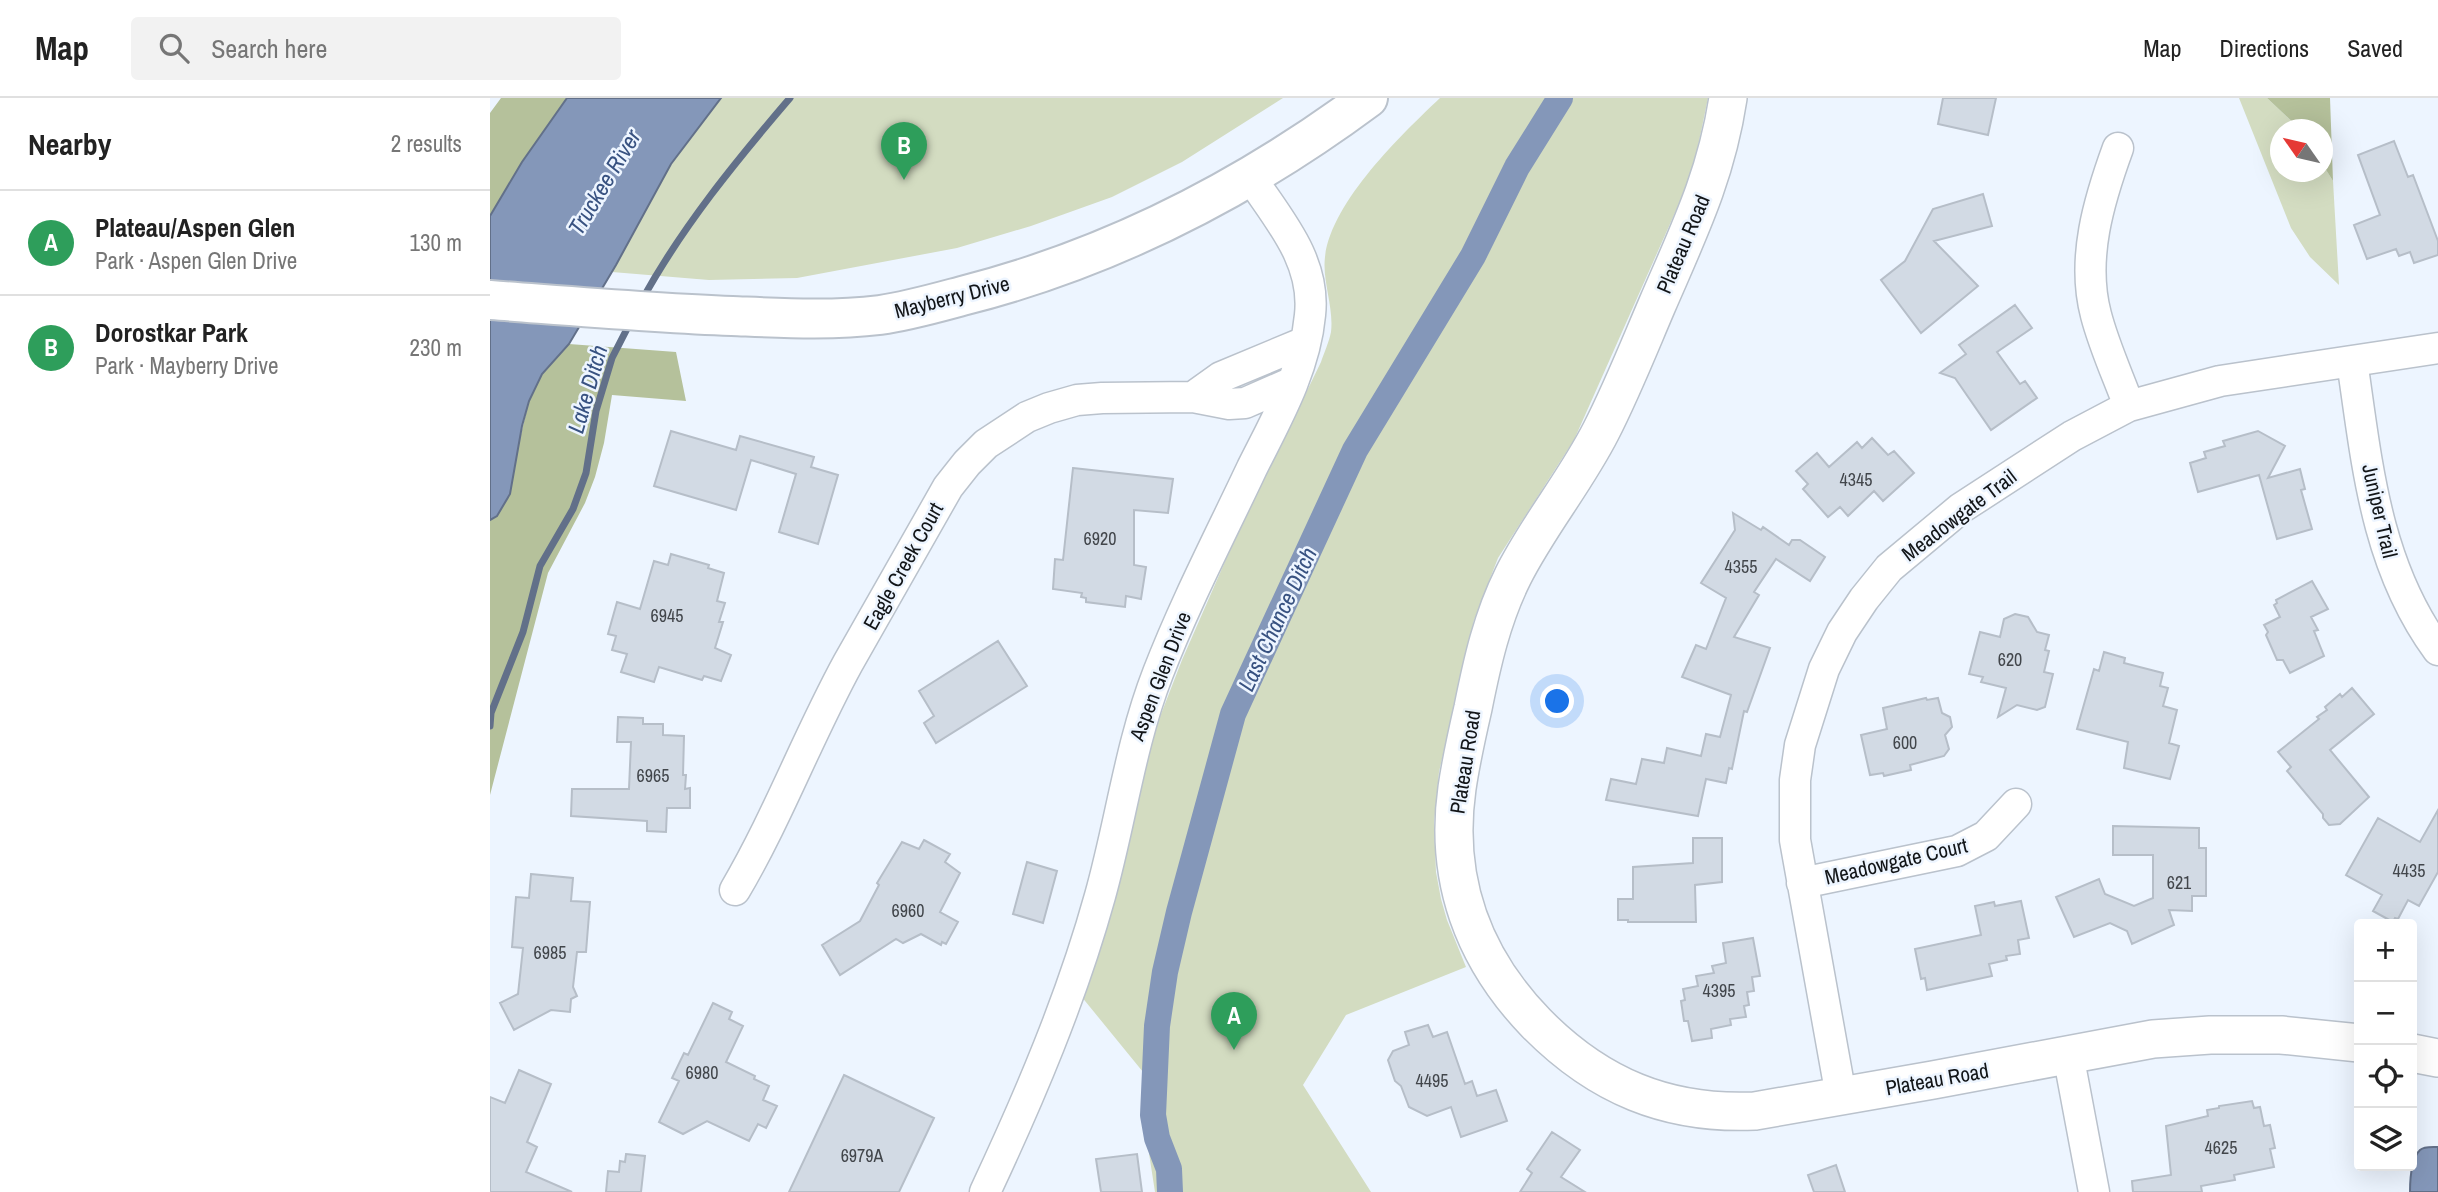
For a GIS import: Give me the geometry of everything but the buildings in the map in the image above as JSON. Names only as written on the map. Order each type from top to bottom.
[{"type":"main road","name":"Mayberry Drive","points":[[490,300],[687,314],[837,318],[881,314],[942,301],[1008,284],[1140,235],[1251,178],[1368,98]]},
{"type":"street","name":"Plateau Road","points":[[1728,98],[1718,152],[1697,215],[1611,411],[1577,474],[1514,574],[1494,621],[1483,659],[1456,791],[1454,839],[1461,890],[1474,934],[1497,975],[1510,994],[1547,1034],[1586,1066],[1610,1081],[1655,1100],[1726,1112],[1755,1111],[2153,1039],[2210,1035],[2298,1036],[2354,1042]]},
{"type":"street","points":[[2118,148],[2100,204],[2091,265],[2095,313],[2129,405]]},
{"type":"street","name":"Aspen Glen Drive","points":[[985,1192],[1047,1048],[1082,958],[1101,892],[1134,746],[1157,674],[1293,382],[1305,342],[1311,297],[1306,266],[1251,178]]},
{"type":"street","points":[[1193,397],[1228,373],[1305,342]]},
{"type":"street","name":"Meadowgate Trail","points":[[1841,1096],[1802,883],[1793,814],[1800,745],[1824,669],[1842,632],[1864,599],[1889,568],[1961,508],[2072,436],[2129,405],[2220,381],[2438,348]]},
{"type":"street","name":"Juniper Trail","points":[[2352,361],[2374,508],[2384,542],[2409,605],[2438,650]]},
{"type":"street","name":"Eagle Creek Court","points":[[735,890],[774,821],[843,672],[948,487],[986,444],[1027,417],[1077,400],[1193,397],[1229,404],[1245,403],[1293,382]]},
{"type":"street","name":"Meadowgate Court","points":[[1802,883],[1957,850],[1986,836],[2016,804]]},
{"type":"street","points":[[2067,1054],[2094,1192]]},
{"type":"street","points":[[2417,1054],[2438,1058]]},
{"type":"green space","points":[[501,98],[567,98],[522,162],[490,216],[490,113]]},
{"type":"green space","points":[[721,98],[1283,98],[1182,162],[1112,197],[1031,226],[957,248],[797,278],[709,280],[612,272],[671,164]]},
{"type":"green space","points":[[1440,98],[1708,98],[1695,161],[1686,188],[1574,440],[1498,558],[1474,620],[1439,772],[1434,823],[1436,872],[1441,899],[1466,967],[1346,1015],[1303,1085],[1371,1192],[1155,1192],[1146,1134],[1143,1072],[1081,996],[1156,727],[1234,541],[1328,344],[1331,313],[1325,257],[1330,236],[1340,214],[1370,170]]},
{"type":"green space","points":[[2239,98],[2267,98],[2289,119],[2270,119],[2270,176]]},
{"type":"green space","points":[[2267,98],[2330,98],[2331,119],[2289,119]]},
{"type":"green space","points":[[2333,181],[2339,285],[2310,257],[2291,228],[2273,182]]},
{"type":"green space","points":[[569,344],[676,352],[686,401],[612,395],[595,477],[585,503],[548,573],[490,795],[490,520],[497,516],[529,401],[542,374]]},
{"type":"water","name":"Truckee River","points":[[567,98],[721,98],[671,164],[569,344],[542,374],[529,401],[522,426],[510,494],[497,516],[490,520],[490,216],[522,162]]},
{"type":"water","points":[[2429,1147],[2438,1147],[2438,1192],[2410,1192],[2412,1171],[2417,1171],[2417,1154]]},
{"type":"waterway","name":"Lake Ditch","points":[[642,300],[674,246],[711,195],[790,98]]},
{"type":"waterway","name":"Last Chance Ditch","points":[[1170,1192],[1169,1169],[1157,1138],[1153,1115],[1157,1026],[1165,972],[1179,912],[1233,714],[1355,450],[1473,256],[1517,167],[1560,98]]},
{"type":"waterway","name":"Lake Ditch","points":[[490,726],[491,713],[523,632],[540,566],[573,509],[586,473],[596,411],[612,358],[630,323]]},
{"type":"place","name":"Dorostkar Park","points":[[904,180]]},
{"type":"place","name":"Plateau/Aspen Glen","points":[[1234,1050]]}]
